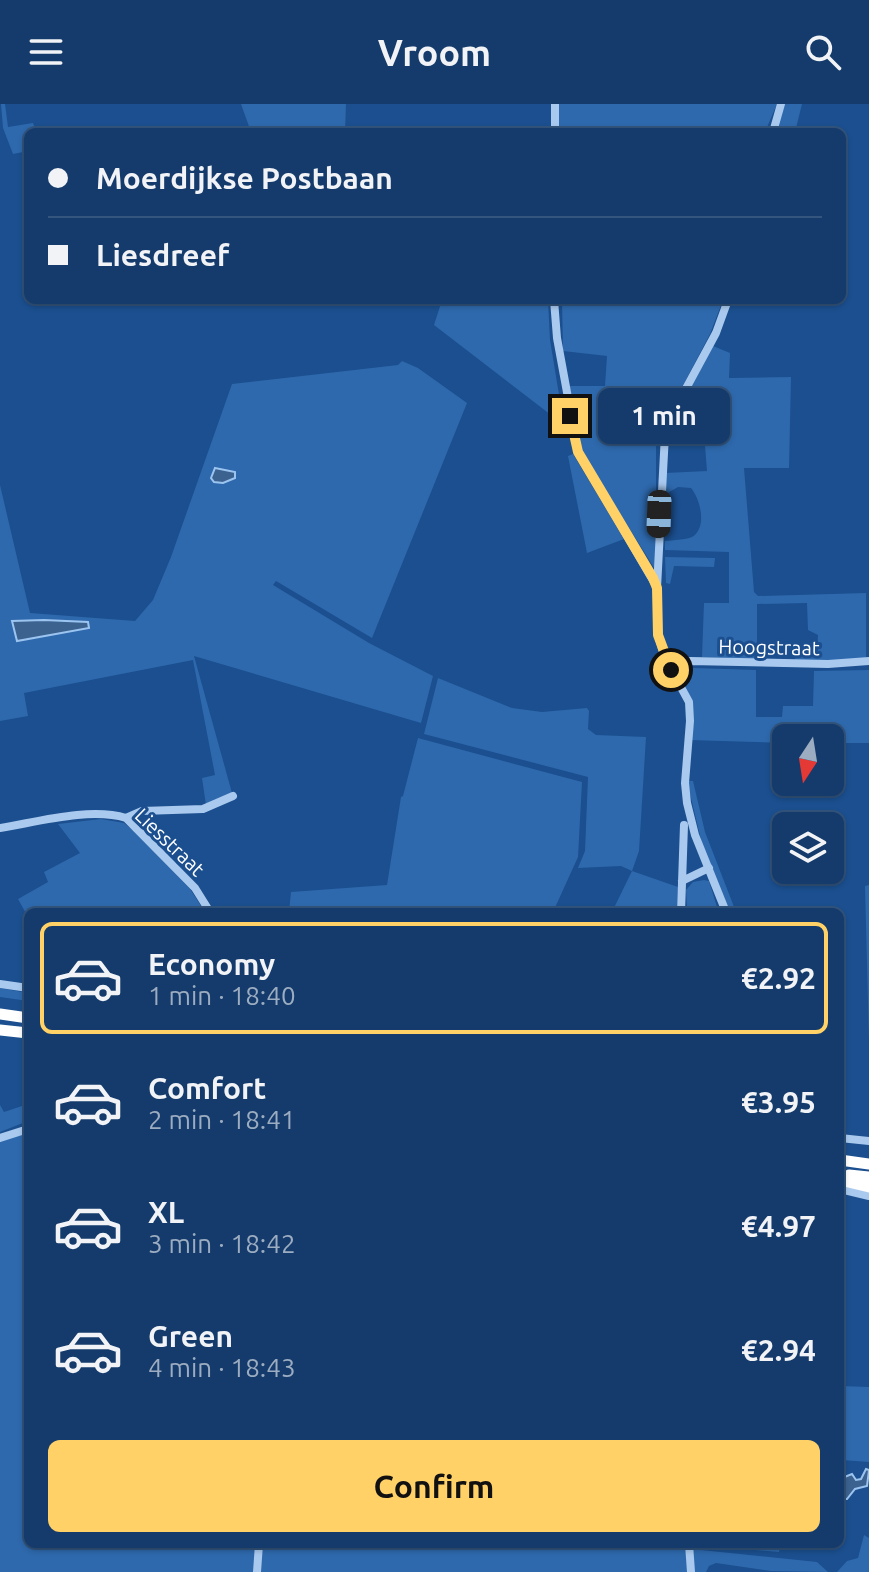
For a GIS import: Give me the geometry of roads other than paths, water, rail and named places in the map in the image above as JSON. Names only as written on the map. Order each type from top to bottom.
[{"type":"highway","points":[[0,1014],[24,1017]]},
{"type":"highway","points":[[0,1030],[24,1033]]},
{"type":"highway","points":[[844,1161],[869,1164]]},
{"type":"highway","points":[[844,1174],[869,1177]]},
{"type":"highway","points":[[844,1181],[869,1187]]},
{"type":"street","points":[[555,104],[555,128]]},
{"type":"street","points":[[774,128],[781,104]]},
{"type":"street","points":[[554,304],[557,338],[578,452],[657,588]]},
{"type":"street","points":[[724,908],[695,835],[687,803],[689,702],[671,670],[658,635],[657,588],[665,434],[669,420],[716,333],[727,304]]},
{"type":"street","name":"Hoogstraat","points":[[671,670],[690,661],[828,664],[869,661]]},
{"type":"street","points":[[126,818],[142,811],[203,809],[233,796]]},
{"type":"street","name":"Liesstraat","points":[[0,828],[94,814],[111,813],[126,818],[195,888],[208,908]]},
{"type":"street","points":[[681,908],[684,825]]},
{"type":"street","points":[[682,881],[709,868]]},
{"type":"street","points":[[0,984],[24,987]]},
{"type":"street","points":[[0,1138],[24,1130]]},
{"type":"street","points":[[844,1138],[869,1141]]},
{"type":"street","points":[[844,1190],[869,1196]]},
{"type":"street","points":[[257,1572],[259,1548]]},
{"type":"street","points":[[689,1548],[691,1572]]}]
